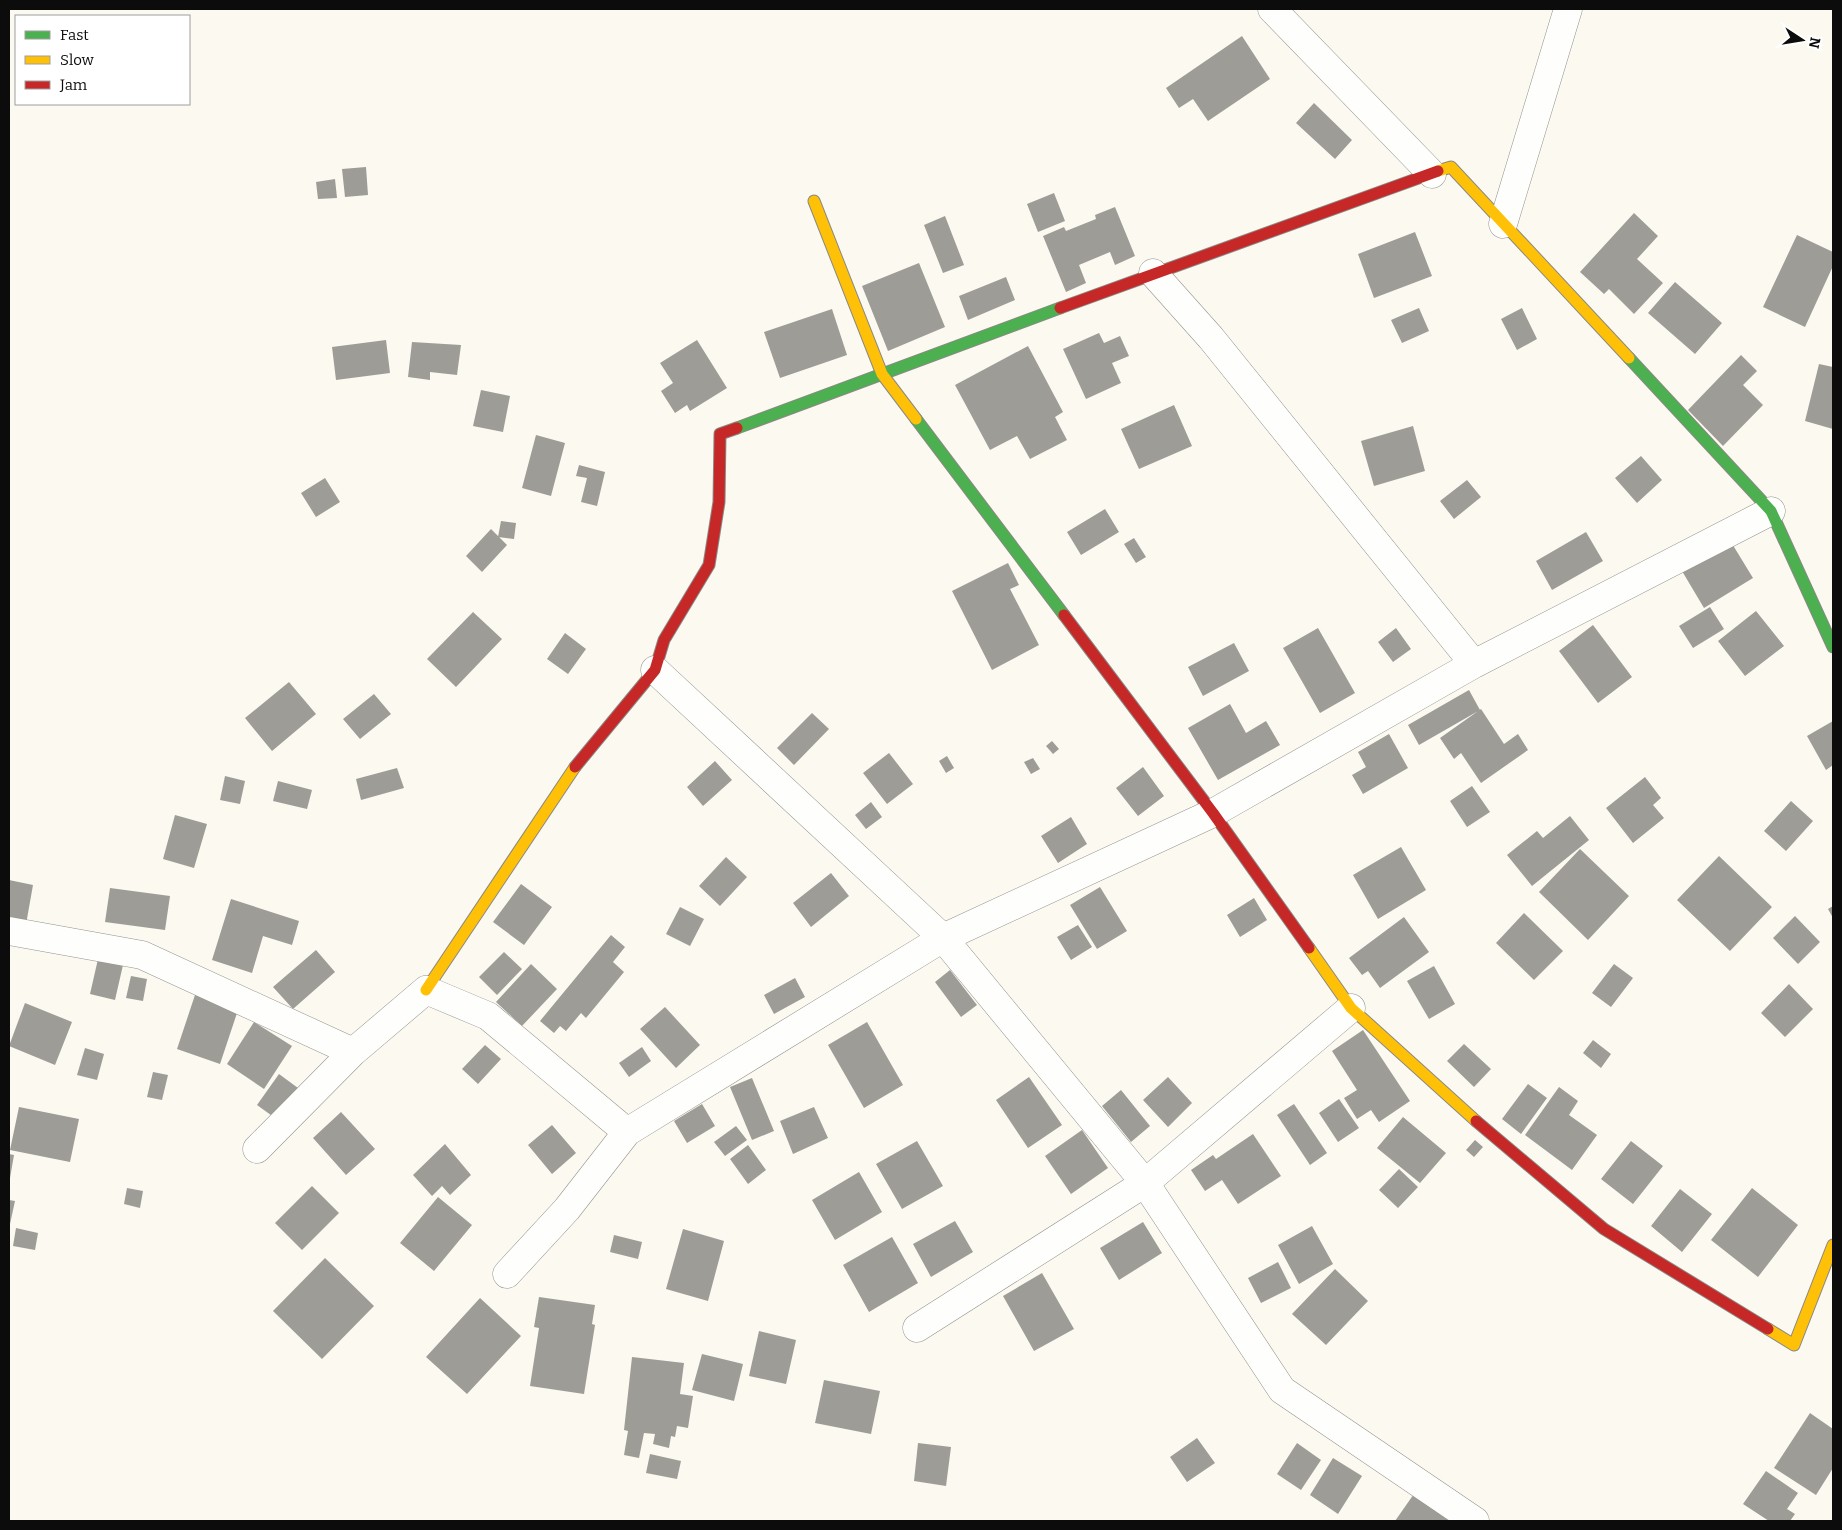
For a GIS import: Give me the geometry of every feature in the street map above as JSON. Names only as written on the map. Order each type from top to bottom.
[{"type":"street","points":[[1272,9],[1432,174]]},
{"type":"street","points":[[1503,224],[1568,9]]},
{"type":"street","points":[[257,1149],[353,1052],[426,990],[581,759],[655,670],[664,640],[709,565],[719,502],[720,434],[1153,273],[1451,167],[1771,511],[1833,646]]},
{"type":"street","points":[[814,201],[882,374],[1213,813],[1351,1008],[1462,1109],[1604,1229],[1794,1345],[1833,1245]]},
{"type":"street","points":[[1153,273],[1211,338],[1474,664]]},
{"type":"street","points":[[507,1274],[567,1209],[627,1132],[943,938],[1213,813],[1474,664],[1771,511]]},
{"type":"street","points":[[655,670],[943,938],[1145,1183],[1282,1390],[1475,1521]]},
{"type":"street","points":[[9,931],[142,955],[353,1052]]},
{"type":"street","points":[[426,990],[488,1016],[627,1132]]},
{"type":"street","points":[[917,1328],[1145,1183],[1351,1008]]},
{"type":"building","points":[[1242,36],[1270,79],[1208,121],[1193,99],[1179,108],[1166,88]]},
{"type":"building","points":[[1314,103],[1352,140],[1335,159],[1296,123]]},
{"type":"building","points":[[366,167],[368,195],[345,197],[342,169]]},
{"type":"building","points":[[335,179],[337,198],[318,199],[316,182]]},
{"type":"building","points":[[1054,193],[1065,221],[1038,232],[1027,204]]},
{"type":"building","points":[[1115,207],[1135,256],[1115,265],[1110,252],[1079,265],[1086,283],[1066,292],[1043,236],[1064,227],[1066,231],[1096,219],[1095,215]]},
{"type":"building","points":[[1634,213],[1658,236],[1637,259],[1663,283],[1634,314],[1609,289],[1604,294],[1580,272]]},
{"type":"building","points":[[945,216],[964,265],[943,273],[924,225]]},
{"type":"building","points":[[1415,232],[1432,276],[1374,298],[1358,254]]},
{"type":"building","points":[[1797,235],[1833,252],[1833,266],[1805,327],[1763,307]]},
{"type":"building","points":[[919,263],[945,327],[888,351],[862,286]]},
{"type":"building","points":[[1006,277],[1015,300],[968,320],[959,296]]},
{"type":"building","points":[[1675,282],[1722,323],[1695,354],[1648,313]]},
{"type":"building","points":[[1419,308],[1429,331],[1402,343],[1391,320]]},
{"type":"building","points":[[1522,308],[1537,339],[1517,350],[1501,319]]},
{"type":"building","points":[[832,309],[847,355],[780,378],[764,332]]},
{"type":"building","points":[[1099,333],[1104,343],[1120,336],[1129,356],[1112,363],[1121,383],[1086,399],[1063,349]]},
{"type":"building","points":[[386,340],[390,373],[336,380],[332,347]]},
{"type":"building","points":[[697,340],[727,388],[690,411],[687,405],[675,413],[661,391],[673,383],[660,363]]},
{"type":"building","points":[[412,342],[461,345],[457,375],[430,372],[430,380],[408,377]]},
{"type":"building","points":[[1028,346],[1063,412],[1055,417],[1067,440],[1030,459],[1017,436],[990,450],[955,385]]},
{"type":"building","points":[[1741,355],[1757,371],[1743,385],[1763,405],[1723,446],[1688,410]]},
{"type":"building","points":[[1819,364],[1833,367],[1833,429],[1805,421]]},
{"type":"building","points":[[481,390],[510,396],[503,432],[473,426]]},
{"type":"building","points":[[1174,405],[1192,446],[1139,469],[1121,429]]},
{"type":"building","points":[[1413,426],[1425,471],[1374,486],[1361,441]]},
{"type":"building","points":[[536,435],[565,443],[551,496],[522,488]]},
{"type":"building","points":[[1641,456],[1662,480],[1637,503],[1615,478]]},
{"type":"building","points":[[579,465],[605,472],[597,506],[581,502],[587,478],[576,476]]},
{"type":"building","points":[[325,478],[340,502],[316,517],[301,493]]},
{"type":"building","points":[[1467,480],[1481,497],[1454,519],[1440,501]]},
{"type":"building","points":[[1105,509],[1119,532],[1081,555],[1067,532]]},
{"type":"building","points":[[501,521],[516,523],[514,539],[498,537]]},
{"type":"building","points":[[491,529],[507,545],[482,572],[466,556]]},
{"type":"building","points":[[1586,532],[1603,561],[1552,590],[1536,561]]},
{"type":"building","points":[[1134,538],[1146,557],[1136,563],[1124,544]]},
{"type":"building","points":[[1731,542],[1753,578],[1704,608],[1682,571]]},
{"type":"building","points":[[1008,563],[1019,585],[1010,589],[1039,645],[992,670],[952,591]]},
{"type":"building","points":[[1710,607],[1724,629],[1693,648],[1679,626]]},
{"type":"building","points":[[1756,611],[1784,646],[1745,676],[1718,641]]},
{"type":"building","points":[[473,612],[502,639],[456,687],[427,659]]},
{"type":"building","points":[[1593,625],[1632,677],[1598,703],[1559,651]]},
{"type":"building","points":[[1318,628],[1355,693],[1320,713],[1283,648]]},
{"type":"building","points":[[1396,628],[1411,649],[1393,662],[1378,642]]},
{"type":"building","points":[[565,633],[586,649],[568,674],[547,659]]},
{"type":"building","points":[[1234,643],[1249,671],[1203,696],[1188,667]]},
{"type":"building","points":[[289,682],[316,714],[272,751],[245,718]]},
{"type":"building","points":[[1469,690],[1480,710],[1419,745],[1408,725]]},
{"type":"building","points":[[374,694],[391,714],[360,739],[343,719]]},
{"type":"building","points":[[1230,704],[1246,733],[1266,721],[1280,745],[1218,780],[1188,728]]},
{"type":"building","points":[[1481,709],[1504,744],[1518,734],[1528,750],[1481,783],[1461,753],[1454,759],[1440,738]]},
{"type":"building","points":[[812,713],[829,729],[794,765],[777,748]]},
{"type":"building","points":[[1833,721],[1833,765],[1826,770],[1807,736]]},
{"type":"building","points":[[1389,734],[1408,768],[1363,794],[1352,775],[1366,767],[1358,752]]},
{"type":"building","points":[[1052,741],[1059,749],[1053,754],[1046,746]]},
{"type":"building","points":[[889,753],[913,784],[887,804],[863,773]]},
{"type":"building","points":[[947,756],[954,768],[946,773],[939,761]]},
{"type":"building","points":[[1033,758],[1040,769],[1031,774],[1024,762]]},
{"type":"building","points":[[715,761],[732,780],[703,806],[687,787]]},
{"type":"building","points":[[1143,767],[1164,796],[1138,816],[1116,788]]},
{"type":"building","points":[[397,768],[404,788],[361,800],[356,779]]},
{"type":"building","points":[[225,776],[245,781],[240,804],[220,800]]},
{"type":"building","points":[[1645,777],[1661,798],[1653,805],[1664,818],[1633,843],[1606,808]]},
{"type":"building","points":[[278,781],[312,790],[307,809],[273,801]]},
{"type":"building","points":[[1472,786],[1490,812],[1467,827],[1450,801]]},
{"type":"building","points":[[1791,801],[1813,821],[1786,851],[1764,831]]},
{"type":"building","points":[[871,802],[882,817],[866,829],[855,815]]},
{"type":"building","points":[[175,815],[207,824],[194,868],[163,859]]},
{"type":"building","points":[[1570,816],[1589,840],[1532,886],[1507,855],[1537,831],[1543,838]]},
{"type":"building","points":[[1071,817],[1087,844],[1058,863],[1041,836]]},
{"type":"building","points":[[1401,847],[1426,890],[1378,919],[1353,875]]},
{"type":"building","points":[[1580,849],[1629,896],[1588,940],[1539,892]]},
{"type":"building","points":[[1719,856],[1772,907],[1730,951],[1677,900]]},
{"type":"building","points":[[726,857],[747,877],[720,906],[699,886]]},
{"type":"building","points":[[831,873],[849,896],[811,927],[793,903]]},
{"type":"building","points":[[9,880],[33,885],[25,930],[9,927]]},
{"type":"building","points":[[521,884],[552,907],[524,945],[493,922]]},
{"type":"building","points":[[1100,887],[1127,931],[1097,949],[1070,905]]},
{"type":"building","points":[[110,888],[170,896],[165,930],[105,922]]},
{"type":"building","points":[[1254,898],[1267,920],[1240,937],[1227,915]]},
{"type":"building","points":[[231,899],[299,921],[292,945],[263,936],[252,973],[212,960]]},
{"type":"building","points":[[1833,906],[1833,918],[1828,909]]},
{"type":"building","points":[[680,907],[704,919],[690,946],[666,934]]},
{"type":"building","points":[[1524,913],[1563,951],[1534,980],[1496,943]]},
{"type":"building","points":[[1795,916],[1820,942],[1798,964],[1773,938]]},
{"type":"building","points":[[1404,917],[1429,952],[1380,988],[1368,971],[1362,975],[1349,958]]},
{"type":"building","points":[[1078,925],[1092,947],[1071,960],[1057,937]]},
{"type":"building","points":[[611,935],[625,947],[613,962],[624,972],[586,1018],[581,1013],[566,1031],[560,1026],[554,1033],[540,1021]]},
{"type":"building","points":[[316,950],[335,972],[293,1009],[273,987]]},
{"type":"building","points":[[504,952],[522,969],[497,995],[479,977]]},
{"type":"building","points":[[98,959],[123,965],[115,1000],[90,994]]},
{"type":"building","points":[[531,964],[557,989],[522,1026],[496,1002]]},
{"type":"building","points":[[1614,964],[1633,978],[1611,1007],[1592,993]]},
{"type":"building","points":[[1434,966],[1455,1004],[1429,1019],[1407,981]]},
{"type":"building","points":[[950,970],[977,1005],[961,1017],[935,982]]},
{"type":"building","points":[[131,976],[147,979],[143,1001],[126,998]]},
{"type":"building","points":[[795,978],[805,997],[774,1014],[764,995]]},
{"type":"building","points":[[1789,984],[1813,1009],[1785,1037],[1761,1013]]},
{"type":"building","points":[[197,989],[240,1004],[220,1064],[177,1049]]},
{"type":"building","points":[[25,1003],[72,1022],[55,1065],[9,1046]]},
{"type":"building","points":[[665,1007],[700,1045],[676,1068],[640,1029]]},
{"type":"building","points":[[254,1022],[292,1046],[264,1089],[227,1064]]},
{"type":"building","points":[[867,1022],[903,1085],[864,1108],[828,1045]]},
{"type":"building","points":[[1363,1030],[1410,1101],[1379,1122],[1371,1110],[1357,1119],[1344,1098],[1357,1090],[1332,1051]]},
{"type":"building","points":[[1593,1040],[1611,1054],[1601,1068],[1583,1053]]},
{"type":"building","points":[[1464,1044],[1491,1069],[1474,1087],[1447,1061]]},
{"type":"building","points":[[485,1045],[501,1059],[478,1084],[462,1069]]},
{"type":"building","points":[[642,1047],[651,1061],[629,1077],[619,1063]]},
{"type":"building","points":[[85,1048],[104,1054],[97,1080],[77,1075]]},
{"type":"building","points":[[153,1072],[168,1075],[162,1100],[147,1097]]},
{"type":"building","points":[[279,1074],[298,1088],[275,1118],[257,1105]]},
{"type":"building","points":[[1029,1077],[1062,1125],[1028,1148],[996,1100]]},
{"type":"building","points":[[1168,1077],[1192,1103],[1168,1127],[1143,1100]]},
{"type":"building","points":[[752,1078],[774,1131],[752,1140],[730,1087]]},
{"type":"building","points":[[1528,1084],[1547,1098],[1521,1134],[1502,1119]]},
{"type":"building","points":[[1559,1087],[1578,1101],[1569,1115],[1597,1135],[1572,1170],[1525,1135]]},
{"type":"building","points":[[1121,1090],[1150,1126],[1131,1142],[1102,1106]]},
{"type":"building","points":[[1339,1099],[1359,1128],[1338,1142],[1319,1113]]},
{"type":"building","points":[[702,1104],[715,1126],[687,1143],[674,1121]]},
{"type":"building","points":[[1294,1104],[1327,1153],[1310,1165],[1277,1115]]},
{"type":"building","points":[[19,1107],[79,1119],[70,1162],[10,1150]]},
{"type":"building","points":[[814,1107],[828,1138],[793,1154],[780,1121]]},
{"type":"building","points":[[341,1112],[375,1149],[346,1175],[313,1138]]},
{"type":"building","points":[[1403,1117],[1446,1153],[1420,1183],[1377,1148]]},
{"type":"building","points":[[552,1125],[576,1153],[552,1174],[528,1145]]},
{"type":"building","points":[[736,1126],[747,1140],[725,1156],[714,1142]]},
{"type":"building","points":[[1082,1130],[1108,1168],[1071,1194],[1045,1156]]},
{"type":"building","points":[[1253,1134],[1281,1176],[1238,1204],[1222,1180],[1205,1191],[1191,1170],[1213,1155],[1216,1159]]},
{"type":"building","points":[[1475,1140],[1483,1147],[1474,1157],[1466,1150]]},
{"type":"building","points":[[917,1141],[943,1186],[902,1209],[876,1164]]},
{"type":"building","points":[[1631,1141],[1663,1166],[1633,1204],[1601,1179]]},
{"type":"building","points":[[445,1144],[471,1175],[450,1195],[442,1186],[432,1196],[413,1175]]},
{"type":"building","points":[[748,1145],[766,1170],[748,1184],[730,1159]]},
{"type":"building","points":[[9,1154],[14,1155],[10,1178],[9,1178]]},
{"type":"building","points":[[1399,1169],[1418,1187],[1398,1208],[1379,1190]]},
{"type":"building","points":[[859,1172],[882,1212],[835,1240],[812,1200]]},
{"type":"building","points":[[312,1186],[339,1213],[302,1250],[275,1223]]},
{"type":"building","points":[[127,1188],[143,1191],[140,1208],[124,1204]]},
{"type":"building","points":[[1752,1188],[1798,1225],[1758,1277],[1711,1240]]},
{"type":"building","points":[[1680,1189],[1712,1214],[1682,1252],[1651,1226]]},
{"type":"building","points":[[438,1197],[472,1225],[434,1271],[400,1243]]},
{"type":"building","points":[[9,1200],[15,1201],[10,1224],[9,1224]]},
{"type":"building","points":[[955,1221],[973,1252],[931,1277],[913,1244]]},
{"type":"building","points":[[1143,1222],[1162,1253],[1119,1280],[1100,1248]]},
{"type":"building","points":[[1312,1226],[1333,1264],[1299,1284],[1278,1245]]},
{"type":"building","points":[[16,1228],[38,1233],[35,1250],[13,1246]]},
{"type":"building","points":[[683,1229],[724,1241],[708,1301],[666,1289]]},
{"type":"building","points":[[614,1235],[642,1242],[638,1259],[610,1252]]},
{"type":"building","points":[[892,1237],[918,1283],[869,1312],[843,1265]]},
{"type":"building","points":[[325,1258],[374,1306],[322,1359],[273,1311]]},
{"type":"building","points":[[1278,1262],[1291,1288],[1261,1303],[1248,1278]]},
{"type":"building","points":[[1335,1269],[1368,1301],[1326,1345],[1292,1314]]},
{"type":"building","points":[[1042,1273],[1074,1329],[1034,1351],[1003,1296]]},
{"type":"building","points":[[539,1297],[595,1305],[592,1324],[595,1325],[584,1394],[530,1386],[539,1328],[534,1327]]},
{"type":"building","points":[[480,1298],[521,1336],[467,1394],[426,1357]]},
{"type":"building","points":[[759,1331],[796,1340],[786,1384],[749,1376]]},
{"type":"building","points":[[702,1354],[743,1364],[734,1401],[692,1390]]},
{"type":"building","points":[[632,1357],[684,1363],[680,1394],[693,1396],[688,1428],[677,1426],[675,1437],[671,1436],[669,1448],[653,1444],[655,1434],[644,1433],[639,1458],[624,1455],[628,1431],[624,1430]]},
{"type":"building","points":[[824,1380],[880,1391],[871,1434],[815,1423]]},
{"type":"building","points":[[1810,1413],[1833,1429],[1833,1468],[1816,1495],[1774,1468]]},
{"type":"building","points":[[1197,1438],[1215,1463],[1187,1482],[1170,1457]]},
{"type":"building","points":[[918,1443],[951,1447],[946,1486],[914,1481]]},
{"type":"building","points":[[1297,1443],[1321,1460],[1301,1490],[1277,1474]]},
{"type":"building","points":[[650,1454],[681,1461],[677,1479],[646,1473]]},
{"type":"building","points":[[1333,1458],[1362,1476],[1338,1514],[1310,1495]]},
{"type":"building","points":[[1766,1471],[1798,1493],[1787,1509],[1795,1514],[1790,1521],[1769,1521],[1743,1504]]},
{"type":"building","points":[[1416,1491],[1458,1521],[1395,1521]]},
{"type":"traffic: fast","points":[[737,428],[1060,308]]},
{"type":"traffic: fast","points":[[1629,358],[1771,511],[1833,647]]},
{"type":"traffic: fast","points":[[916,419],[1064,615]]},
{"type":"traffic: slow","points":[[1438,171],[1451,167],[1629,358]]},
{"type":"traffic: slow","points":[[814,201],[882,374],[916,419]]},
{"type":"traffic: slow","points":[[426,990],[575,767]]},
{"type":"traffic: slow","points":[[1309,948],[1351,1008],[1476,1121]]},
{"type":"traffic: slow","points":[[1768,1329],[1794,1345],[1833,1245]]},
{"type":"traffic: jam","points":[[1060,308],[1438,171]]},
{"type":"traffic: jam","points":[[575,767],[655,670],[664,640],[709,565],[719,502],[720,434],[737,428]]},
{"type":"traffic: jam","points":[[1064,615],[1213,813],[1309,948]]},
{"type":"traffic: jam","points":[[1476,1121],[1604,1229],[1768,1329]]}]
